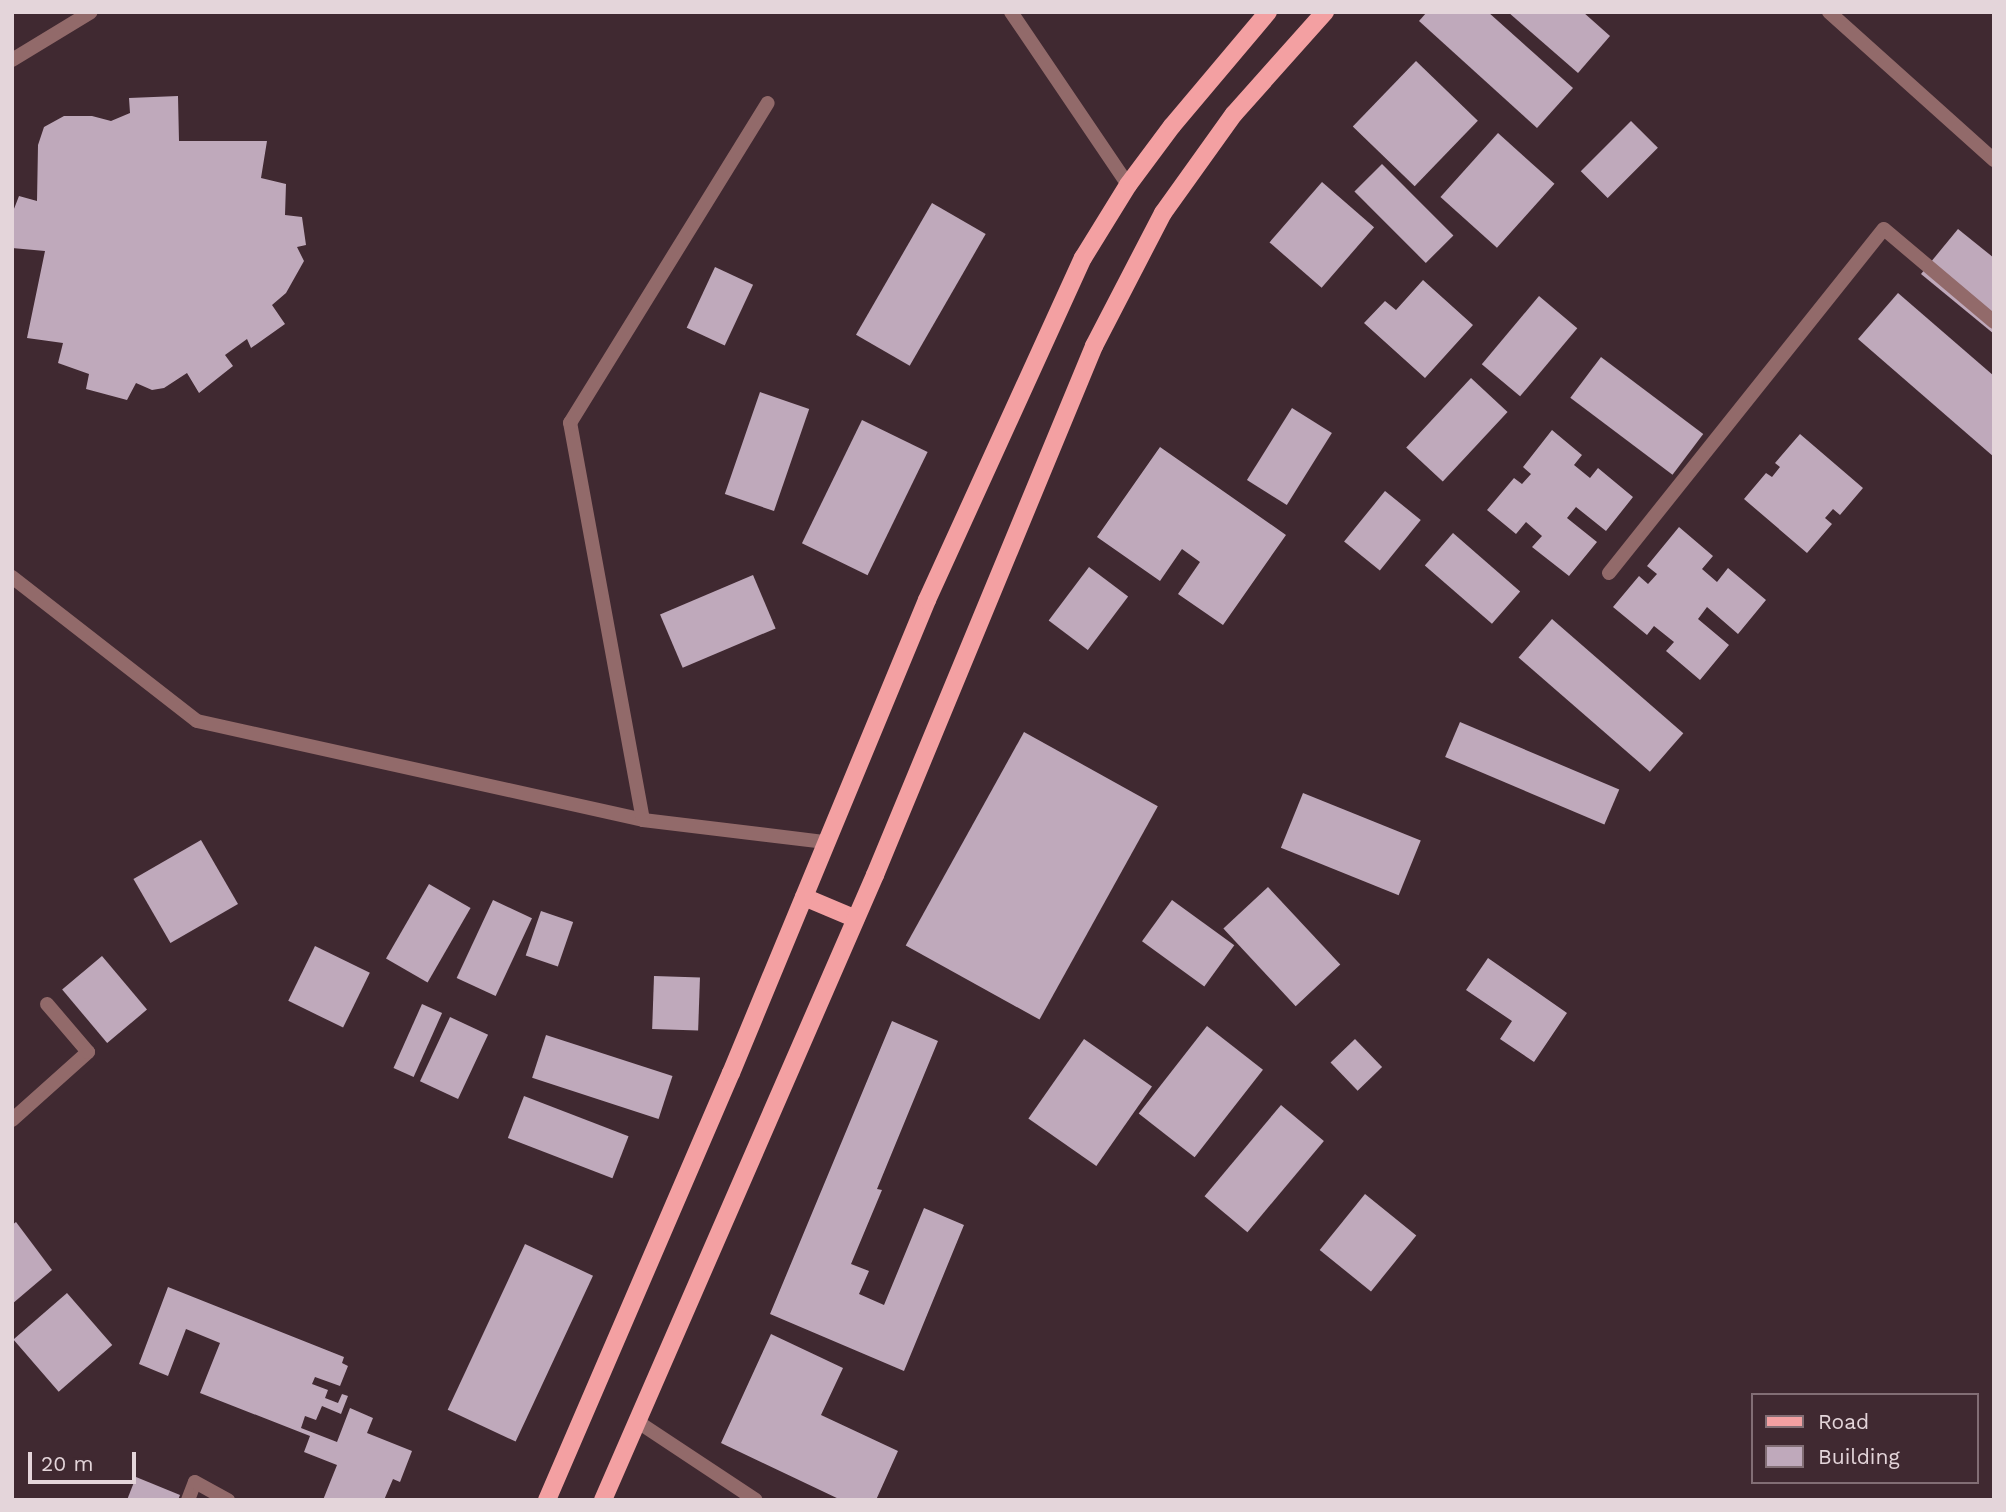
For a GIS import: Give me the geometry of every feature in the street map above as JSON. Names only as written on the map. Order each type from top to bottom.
[{"type":"main road","points":[[547,1500],[731,1073],[927,600],[1083,258],[1128,186],[1172,126],[1268,12]]},
{"type":"main road","points":[[603,1500],[856,919],[1094,346],[1163,213],[1234,114],[1325,12]]},
{"type":"main road","points":[[804,897],[856,919]]},
{"type":"street","points":[[12,60],[91,12]]},
{"type":"street","points":[[1011,12],[1128,186]]},
{"type":"street","points":[[1829,12],[1994,160]]},
{"type":"street","points":[[643,820],[570,423],[768,103]]},
{"type":"street","points":[[1609,573],[1884,229],[1994,322]]},
{"type":"street","points":[[12,577],[197,721],[643,820],[826,842]]},
{"type":"street","points":[[12,1119],[88,1052],[47,1004]]},
{"type":"street","points":[[638,1422],[756,1500]]},
{"type":"street","points":[[188,1500],[195,1482],[228,1500]]},
{"type":"building","points":[[1427,12],[1488,12],[1573,88],[1537,128],[1419,21]]},
{"type":"building","points":[[1508,12],[1583,12],[1610,36],[1578,73]]},
{"type":"building","points":[[1416,61],[1478,121],[1415,186],[1353,126]]},
{"type":"building","points":[[178,96],[179,141],[267,141],[261,178],[286,184],[285,215],[302,217],[306,245],[297,247],[304,261],[286,293],[272,305],[285,324],[251,348],[247,339],[225,355],[233,366],[199,393],[187,373],[164,388],[152,390],[136,383],[127,400],[86,389],[89,374],[58,363],[63,343],[27,338],[45,251],[12,248],[12,214],[19,196],[37,201],[38,145],[44,127],[64,116],[92,116],[111,121],[130,113],[129,98]]},
{"type":"building","points":[[1631,121],[1658,148],[1608,198],[1581,171]]},
{"type":"building","points":[[1498,133],[1554,184],[1497,248],[1440,197]]},
{"type":"building","points":[[1382,164],[1453,235],[1426,263],[1354,192]]},
{"type":"building","points":[[1322,182],[1374,227],[1322,288],[1270,242]]},
{"type":"building","points":[[932,203],[986,234],[910,366],[856,335]]},
{"type":"building","points":[[1958,229],[1994,258],[1994,334],[1921,274]]},
{"type":"building","points":[[715,267],[753,285],[725,345],[687,328]]},
{"type":"building","points":[[1423,280],[1473,325],[1425,378],[1364,323],[1385,301],[1396,310]]},
{"type":"building","points":[[1898,293],[1994,376],[1994,457],[1858,339]]},
{"type":"building","points":[[1539,296],[1577,328],[1520,396],[1482,364]]},
{"type":"building","points":[[1601,357],[1703,434],[1673,475],[1570,398]]},
{"type":"building","points":[[1471,378],[1508,412],[1443,482],[1406,447]]},
{"type":"building","points":[[760,392],[809,409],[774,511],[725,494]]},
{"type":"building","points":[[1292,408],[1332,433],[1287,505],[1247,480]]},
{"type":"building","points":[[862,420],[928,452],[868,575],[802,543]]},
{"type":"building","points":[[1552,430],[1582,455],[1574,465],[1590,478],[1598,468],[1633,497],[1606,531],[1576,507],[1567,518],[1597,542],[1569,576],[1532,547],[1542,536],[1526,522],[1516,534],[1487,510],[1514,478],[1522,484],[1531,474],[1523,467]]},
{"type":"building","points":[[1800,434],[1863,488],[1840,515],[1833,509],[1825,518],[1832,524],[1807,553],[1744,499],[1766,473],[1772,477],[1780,467],[1775,463]]},
{"type":"building","points":[[1160,447],[1286,535],[1223,625],[1178,594],[1200,562],[1182,549],[1160,581],[1097,537]]},
{"type":"building","points":[[1385,491],[1421,520],[1380,570],[1344,542]]},
{"type":"building","points":[[1679,527],[1713,556],[1702,569],[1717,582],[1728,568],[1766,600],[1738,634],[1707,607],[1698,619],[1729,645],[1700,680],[1666,651],[1674,642],[1654,626],[1647,635],[1613,607],[1639,576],[1648,584],[1657,574],[1647,566]]},
{"type":"building","points":[[1453,533],[1520,591],[1492,624],[1425,565]]},
{"type":"building","points":[[1089,567],[1128,596],[1088,650],[1049,621]]},
{"type":"building","points":[[753,575],[776,628],[683,668],[660,614]]},
{"type":"building","points":[[1552,619],[1683,733],[1650,772],[1519,657]]},
{"type":"building","points":[[1460,722],[1619,790],[1604,825],[1445,757]]},
{"type":"building","points":[[1024,732],[1158,806],[1040,1020],[906,945]]},
{"type":"building","points":[[1303,793],[1421,841],[1399,895],[1281,848]]},
{"type":"building","points":[[201,840],[238,904],[170,943],[133,879]]},
{"type":"building","points":[[429,884],[471,908],[428,982],[386,958]]},
{"type":"building","points":[[1268,887],[1340,965],[1296,1006],[1223,929]]},
{"type":"building","points":[[493,900],[532,918],[496,996],[457,978]]},
{"type":"building","points":[[1172,900],[1234,945],[1204,987],[1142,941]]},
{"type":"building","points":[[541,911],[573,922],[558,967],[526,955]]},
{"type":"building","points":[[315,946],[370,973],[343,1028],[288,1001]]},
{"type":"building","points":[[102,956],[147,1010],[107,1043],[62,989]]},
{"type":"building","points":[[1488,958],[1567,1013],[1534,1062],[1500,1039],[1512,1021],[1466,990]]},
{"type":"building","points":[[654,976],[700,978],[698,1031],[652,1029]]},
{"type":"building","points":[[422,1004],[442,1013],[414,1077],[394,1068]]},
{"type":"building","points":[[450,1017],[488,1035],[458,1099],[420,1081]]},
{"type":"building","points":[[892,1021],[938,1041],[877,1189],[882,1190],[851,1264],[869,1271],[859,1294],[884,1305],[924,1208],[964,1225],[904,1371],[770,1314]]},
{"type":"building","points":[[1207,1026],[1263,1070],[1195,1157],[1139,1113]]},
{"type":"building","points":[[546,1035],[672,1076],[659,1119],[532,1078]]},
{"type":"building","points":[[1084,1039],[1152,1087],[1096,1166],[1028,1118]]},
{"type":"building","points":[[1355,1039],[1382,1067],[1358,1091],[1331,1063]]},
{"type":"building","points":[[524,1096],[629,1136],[612,1178],[508,1138]]},
{"type":"building","points":[[1281,1105],[1324,1141],[1247,1232],[1205,1196]]},
{"type":"building","points":[[1365,1194],[1416,1236],[1371,1291],[1320,1250]]},
{"type":"building","points":[[16,1222],[52,1270],[12,1304],[12,1225]]},
{"type":"building","points":[[525,1244],[593,1276],[516,1442],[448,1410]]},
{"type":"building","points":[[168,1287],[344,1357],[342,1363],[348,1366],[340,1386],[315,1377],[312,1384],[328,1390],[325,1398],[338,1403],[342,1394],[348,1396],[341,1414],[322,1406],[316,1420],[305,1416],[301,1428],[337,1442],[350,1408],[373,1418],[367,1433],[412,1451],[400,1482],[393,1479],[384,1500],[323,1500],[337,1465],[304,1452],[310,1436],[200,1393],[220,1343],[186,1329],[168,1376],[139,1364]]},
{"type":"building","points":[[67,1293],[112,1345],[59,1392],[13,1340]]},
{"type":"building","points":[[771,1334],[843,1368],[821,1415],[898,1451],[876,1500],[841,1500],[721,1443]]},
{"type":"building","points":[[136,1477],[180,1495],[178,1500],[127,1500]]}]
